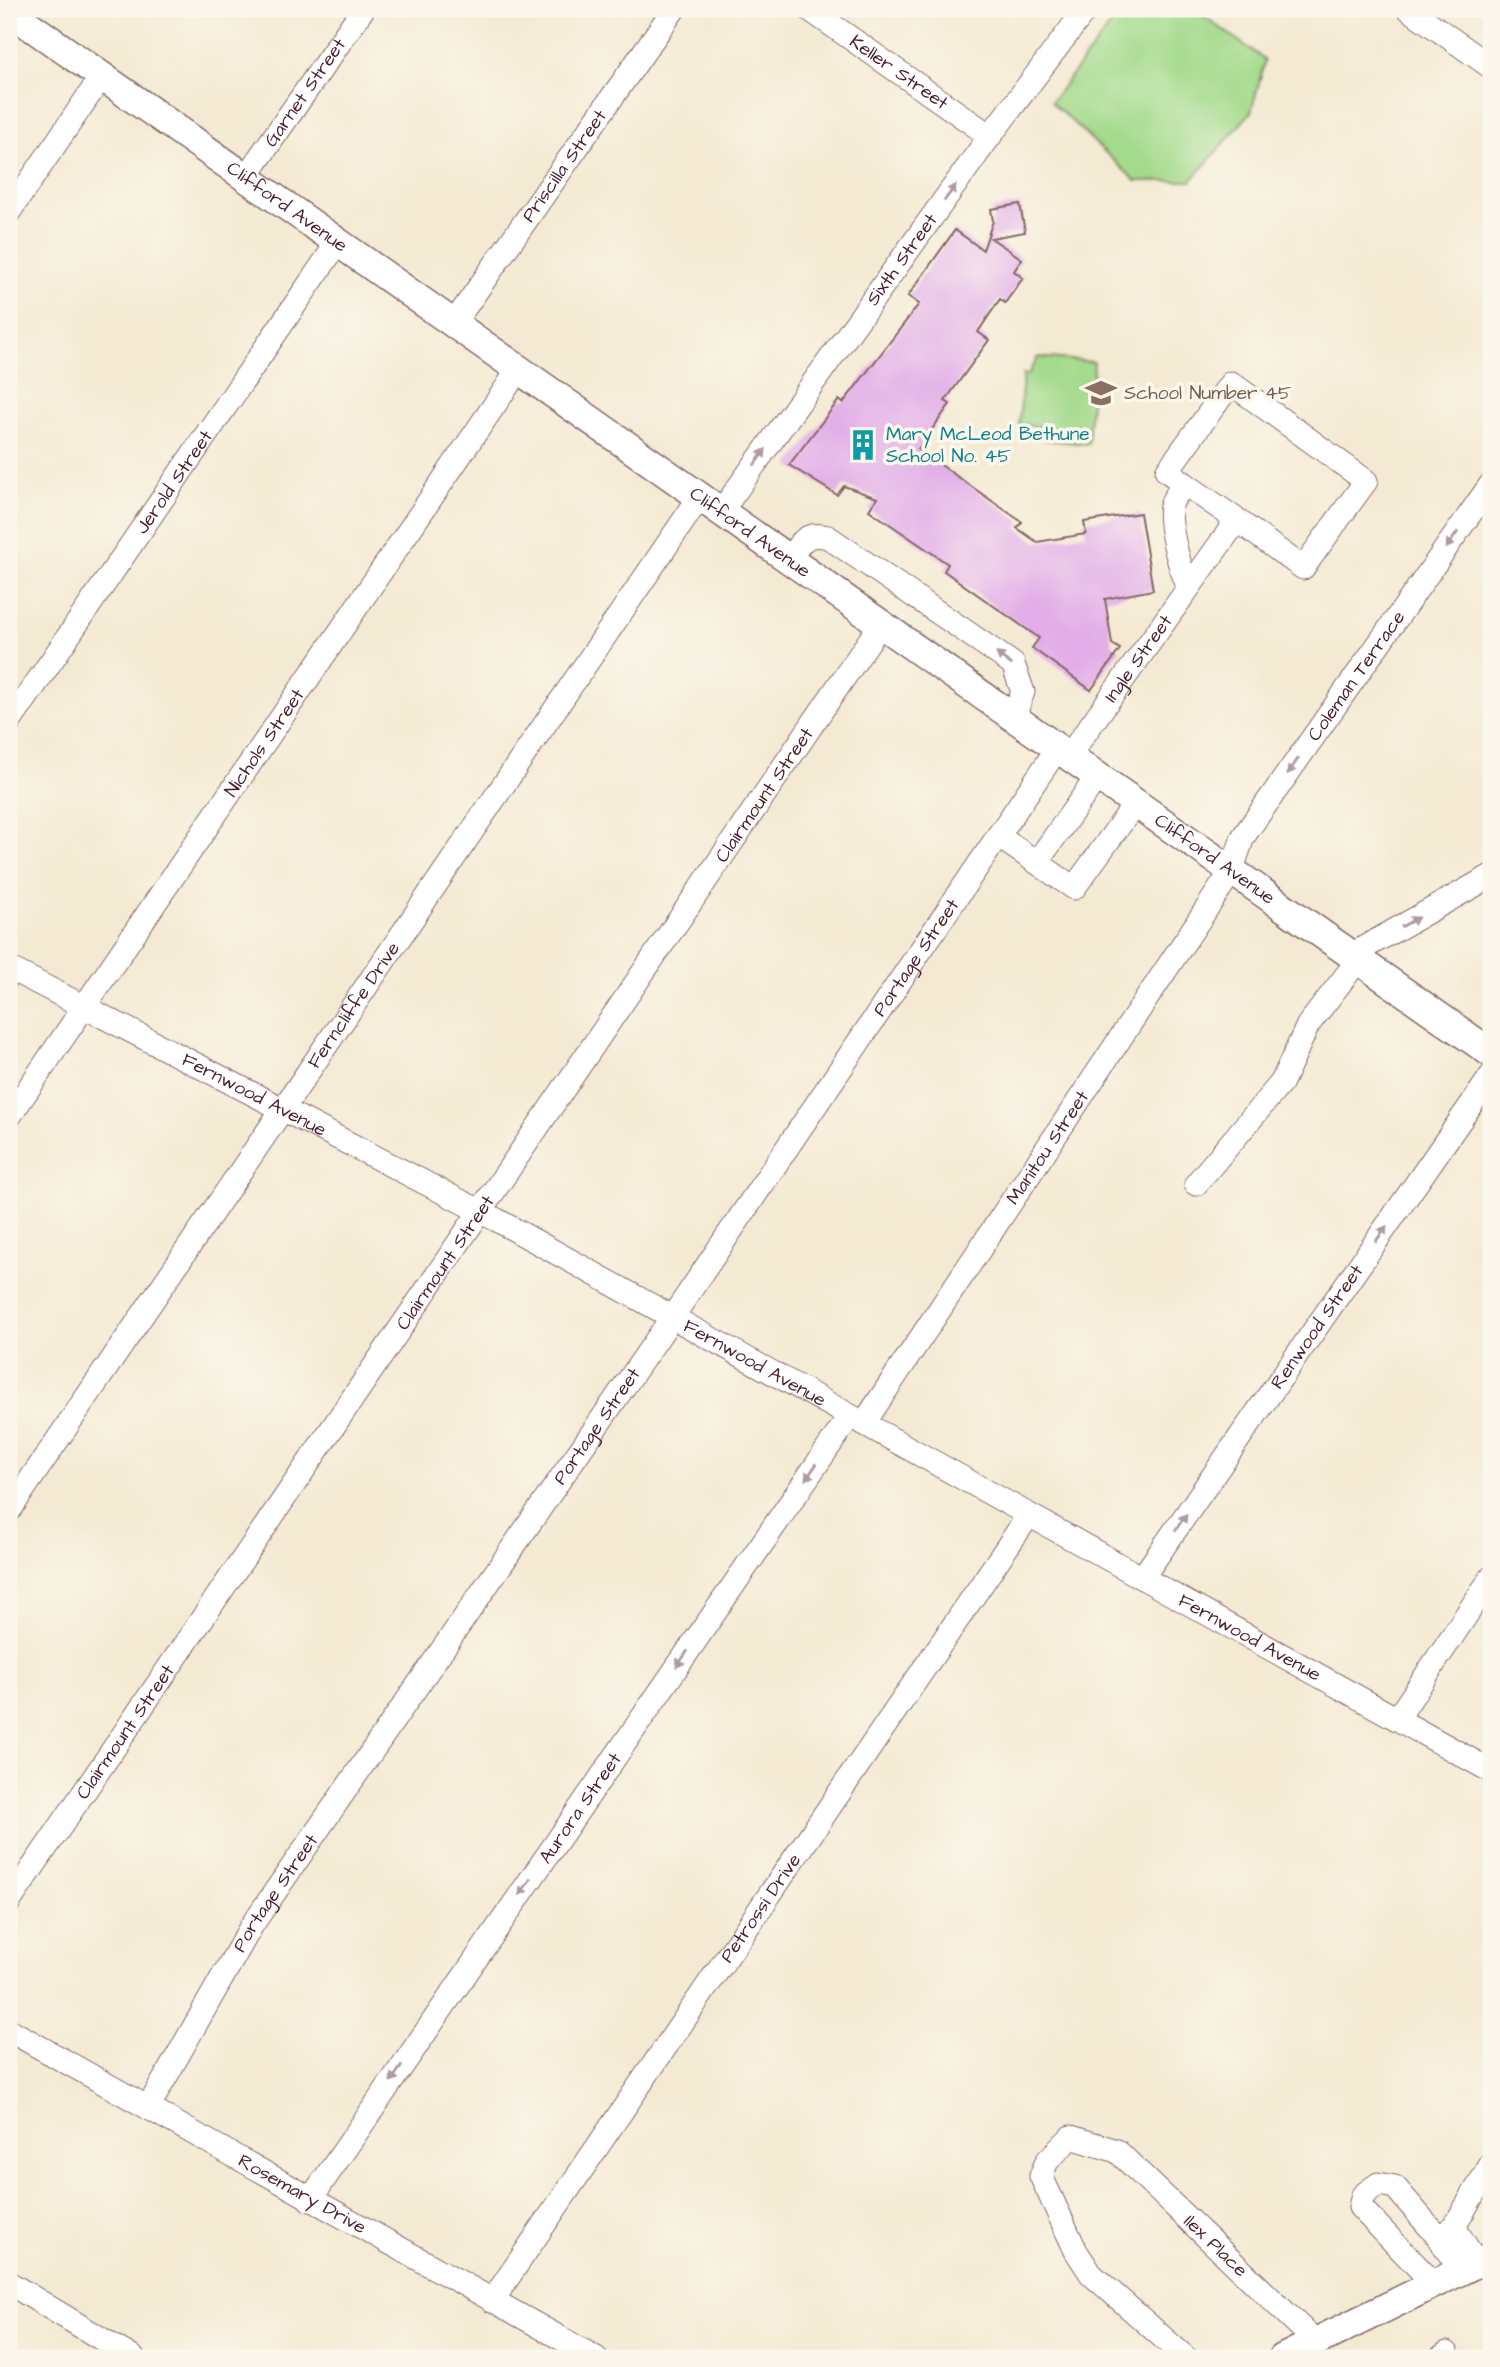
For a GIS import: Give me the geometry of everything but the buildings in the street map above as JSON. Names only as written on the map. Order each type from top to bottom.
[{"type":"main road","name":"Clifford Avenue","points":[[9,10],[788,561],[1491,1053]]},
{"type":"main road","points":[[1304,2351],[1476,2263]]},
{"type":"street","name":"Garnet Street","points":[[246,177],[363,9]]},
{"type":"street","name":"Priscilla Street","points":[[454,323],[674,9]]},
{"type":"street","name":"Keller Street","points":[[810,9],[990,136]]},
{"type":"street","name":"Sixth Street","points":[[709,505],[1086,9]]},
{"type":"street","points":[[1417,11],[1491,67]]},
{"type":"street","points":[[9,212],[102,76]]},
{"type":"street","name":"Jerold Street","points":[[9,723],[338,242]]},
{"type":"street","name":"Nichols Street","points":[[9,1117],[519,369]]},
{"type":"street","points":[[1231,383],[1366,481],[1303,568],[1237,520],[1167,471],[1231,383]]},
{"type":"street","points":[[1185,484],[1171,504],[1171,519],[1180,563],[1189,587]]},
{"type":"street","name":"Coleman Terrace","points":[[1231,872],[1243,837],[1491,484]]},
{"type":"street","name":"Ferncliffe Drive","points":[[9,1511],[281,1110],[709,505]]},
{"type":"street","name":"Ingle Street","points":[[1063,753],[1237,520]]},
{"type":"street","points":[[788,561],[804,538],[814,534],[828,537],[1013,664],[1023,692],[1013,719]]},
{"type":"street","name":"Clairmount Street","points":[[9,1902],[880,625]]},
{"type":"street","name":"Portage Street","points":[[148,2108],[252,1925],[998,836],[1063,753]]},
{"type":"street","points":[[1037,862],[1097,777]]},
{"type":"street","points":[[998,836],[1074,888],[1135,804]]},
{"type":"street","name":"Manitou Street","points":[[857,1420],[1231,872]]},
{"type":"street","points":[[1196,1184],[1282,1082],[1308,1026],[1354,958],[1491,876]]},
{"type":"street","name":"Fernwood Avenue","points":[[9,968],[481,1212],[1491,1771]]},
{"type":"street","name":"Renwood Street","points":[[1142,1578],[1491,1076]]},
{"type":"street","name":"Aurora Street","points":[[310,2200],[857,1420]]},
{"type":"street","name":"Petrossi Drive","points":[[492,2301],[1029,1515]]},
{"type":"street","points":[[1397,1718],[1491,1578]]},
{"type":"street","name":"Rosemary Drive","points":[[9,2030],[596,2358]]},
{"type":"street","name":"Ilex Place","points":[[1186,2358],[1091,2274],[1071,2241],[1041,2176],[1047,2161],[1071,2137],[1117,2151],[1304,2351]]},
{"type":"street","points":[[1446,2233],[1491,2164]]},
{"type":"street","points":[[1434,2284],[1360,2207],[1363,2195],[1378,2184],[1395,2187],[1476,2263]]},
{"type":"street","points":[[9,2283],[134,2358]]},
{"type":"green space","points":[[1123,9],[1194,9],[1265,60],[1251,112],[1191,181],[1136,181],[1051,102]]},
{"type":"green space","points":[[1038,357],[1094,362],[1088,444],[1045,440],[1045,427],[1019,425],[1023,374],[1028,375]]},
{"type":"place","name":"School Number 45","points":[[1101,393]]},
{"type":"place","name":"Mary McLeod Bethune School No. 45","points":[[863,445]]}]
